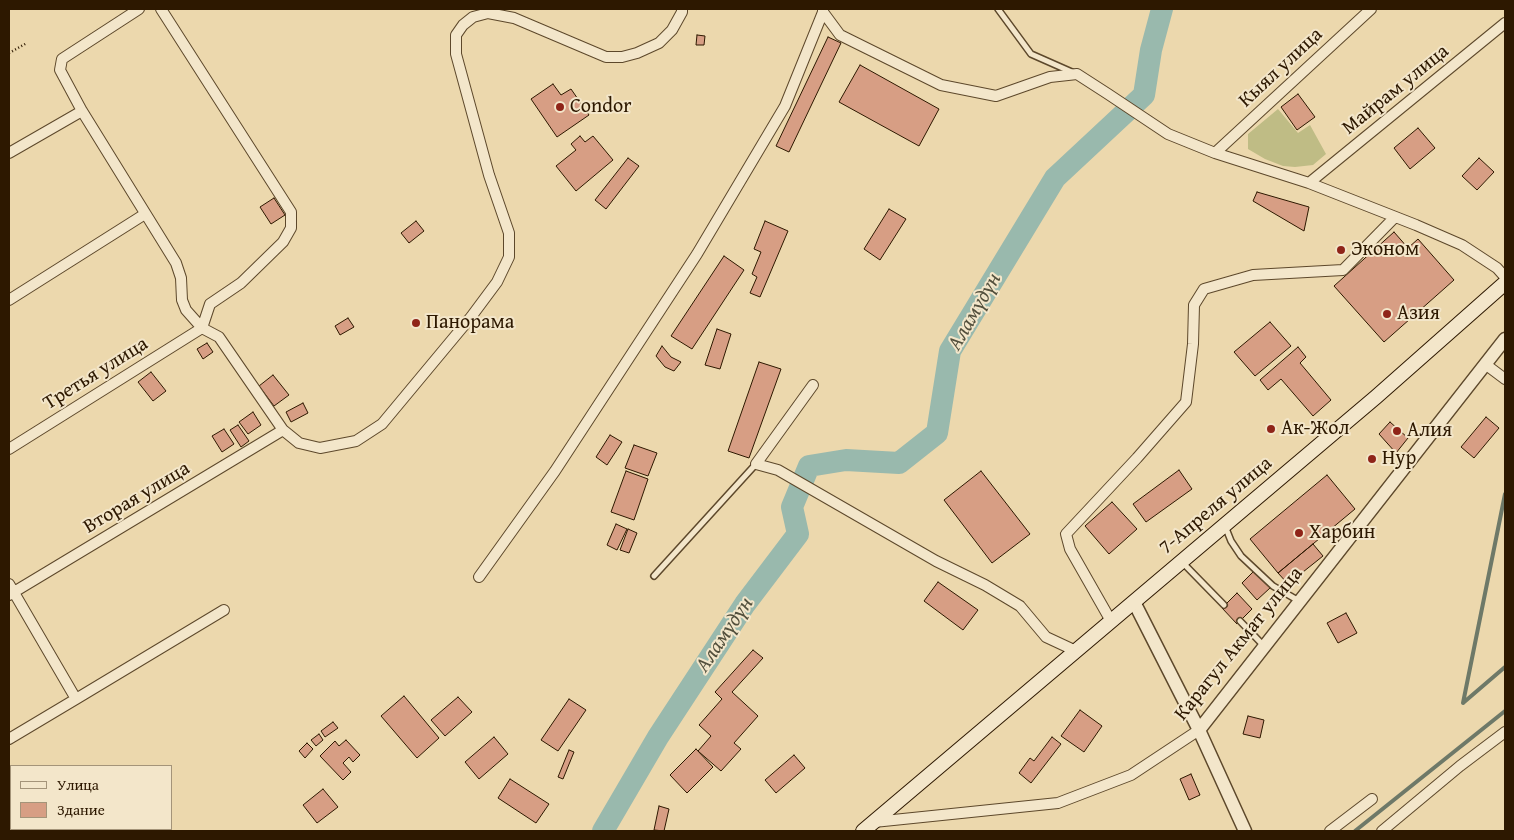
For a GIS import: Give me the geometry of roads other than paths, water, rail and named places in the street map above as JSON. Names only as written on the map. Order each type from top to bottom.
[{"type":"main road","name":"7-Апреля улица","points":[[863,831],[1376,397],[1505,283]]},
{"type":"street","points":[[139,9],[62,59],[60,70],[82,110],[176,263],[182,278],[182,300],[186,310],[202,328],[219,337],[283,430],[299,442],[320,448],[356,440],[382,424],[471,317],[497,282],[509,257],[508,233],[489,175],[456,54],[456,35],[463,25],[473,17],[488,13],[514,18],[606,56],[622,57],[637,53],[659,43],[672,30],[682,9]]},
{"type":"street","points":[[161,9],[291,212],[291,228],[283,242],[241,283],[210,304],[202,328]]},
{"type":"street","name":"Кыял улица","points":[[1215,153],[1372,9]]},
{"type":"street","points":[[823,10],[840,35],[941,85],[996,96],[1050,77],[1077,74],[1168,134],[1215,153],[1308,183],[1462,245],[1497,268],[1505,277]]},
{"type":"street","points":[[480,577],[555,471],[697,254],[785,106],[823,10]]},
{"type":"street","name":"Майрам улица","points":[[1308,183],[1505,23]]},
{"type":"street","points":[[9,153],[82,110]]},
{"type":"street","points":[[9,300],[146,214]]},
{"type":"street","points":[[1111,621],[1070,549],[1066,534],[1186,402],[1193,344],[1194,305],[1204,289],[1253,275],[1343,270],[1395,217]]},
{"type":"street","name":"Третья улица","points":[[9,449],[202,328]]},
{"type":"street","name":"Карагул Акмат улица","points":[[874,822],[1058,803],[1131,775],[1199,730],[1505,339]]},
{"type":"street","points":[[1485,364],[1505,379]]},
{"type":"street","points":[[813,385],[756,464],[778,470],[936,561],[985,585],[1020,606],[1046,637],[1076,651]]},
{"type":"street","name":"Вторая улица","points":[[10,591],[283,430]]},
{"type":"street","points":[[10,591],[76,699]]},
{"type":"street","points":[[1134,602],[1199,730],[1245,831]]},
{"type":"street","points":[[9,739],[224,610]]},
{"type":"street","points":[[1382,831],[1460,766],[1505,732]]},
{"type":"street","points":[[1330,831],[1372,799]]},
{"type":"lane","points":[[998,9],[1031,54],[1077,74]]},
{"type":"lane","points":[[654,576],[756,464]]},
{"type":"lane","points":[[1224,525],[1230,541],[1241,556],[1273,586],[1299,601]]},
{"type":"lane","points":[[1181,562],[1224,605]]},
{"type":"lane","points":[[1240,621],[1264,646]]},
{"type":"waterway","name":"Аламүдүн","points":[[603,831],[658,737],[745,604],[798,534],[792,507],[809,466],[846,460],[899,463],[937,433],[950,351],[1055,178],[1144,95],[1151,50],[1162,9]]},
{"type":"waterway","points":[[1463,703],[1505,494]]},
{"type":"waterway","points":[[1463,703],[1505,667]]},
{"type":"waterway","points":[[1355,831],[1505,711]]},
{"type":"place","name":"Condor","points":[[560,107]]},
{"type":"place","name":"Эконом","points":[[1341,250]]},
{"type":"place","name":"Азия","points":[[1387,314]]},
{"type":"place","name":"Панорама","points":[[416,323]]},
{"type":"place","name":"Ак-Жол","points":[[1271,429]]},
{"type":"place","name":"Алия","points":[[1397,431]]},
{"type":"place","name":"Нур","points":[[1372,459]]},
{"type":"place","name":"Харбин","points":[[1299,533]]}]
